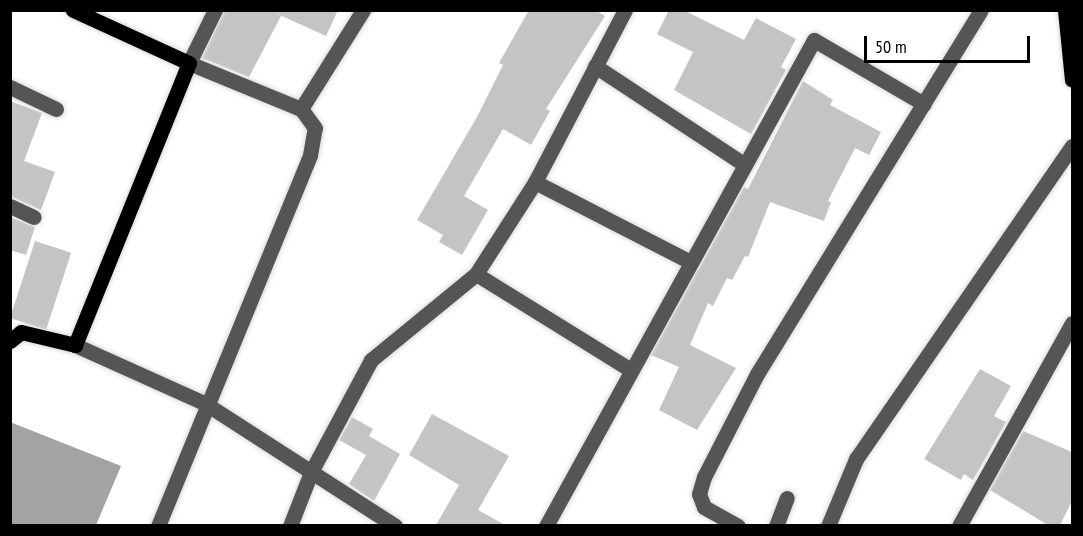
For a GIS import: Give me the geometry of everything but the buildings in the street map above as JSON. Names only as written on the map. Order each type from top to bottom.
[{"type":"main road","points":[[10,340],[21,332],[75,345],[189,63],[73,10]]},
{"type":"main road","points":[[1065,10],[1072,80]]},
{"type":"street","points":[[158,525],[310,155],[315,128],[301,109],[189,63],[215,10]]},
{"type":"street","points":[[301,109],[363,10]]},
{"type":"street","points":[[290,525],[311,471],[371,360],[476,274],[535,182],[625,10]]},
{"type":"street","points":[[738,525],[704,507],[699,494],[704,477],[757,374],[981,10]]},
{"type":"street","points":[[546,525],[742,163],[814,40],[924,104]]},
{"type":"street","points":[[595,66],[742,163]]},
{"type":"street","points":[[10,87],[56,109]]},
{"type":"street","points":[[828,525],[856,459],[1072,146]]},
{"type":"street","points":[[535,182],[689,261]]},
{"type":"street","points":[[10,206],[34,217]]},
{"type":"street","points":[[476,274],[631,370]]},
{"type":"street","points":[[959,525],[1072,323]]},
{"type":"street","points":[[75,345],[206,404],[395,525]]},
{"type":"street","points":[[776,525],[787,498]]},
{"type":"shaded area","points":[[10,422],[121,466],[96,525],[11,525]]}]
